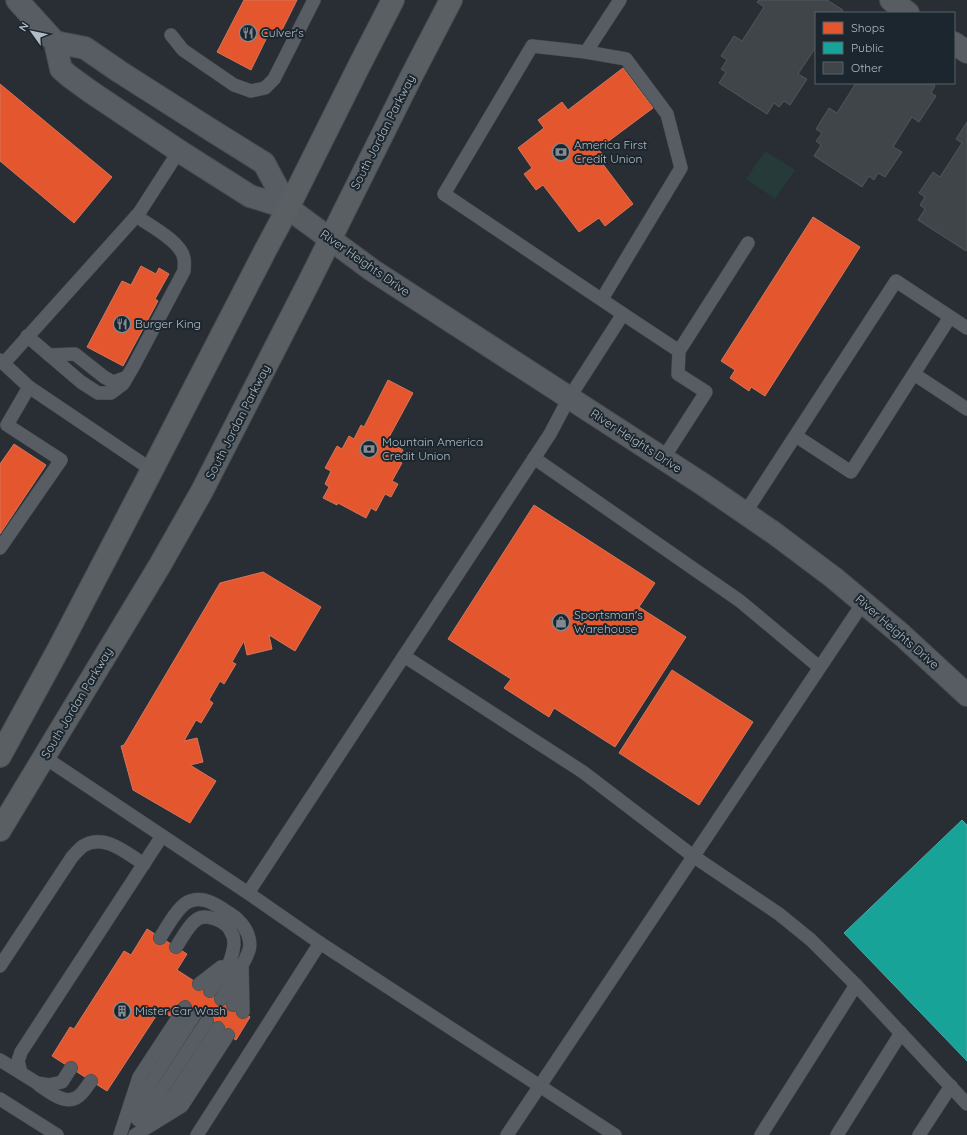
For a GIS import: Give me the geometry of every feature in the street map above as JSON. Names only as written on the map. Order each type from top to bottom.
[{"type":"main road","points":[[0,756],[152,470],[288,208],[393,0]]},
{"type":"main road","name":"South Jordan Parkway","points":[[0,830],[191,511],[330,240],[411,77],[452,0]]},
{"type":"street","name":"River Heights Drive","points":[[17,0],[55,42],[61,68],[69,76],[179,151],[250,196],[288,208],[372,270],[745,513],[834,578],[907,640],[967,695]]},
{"type":"street","points":[[891,0],[907,12]]},
{"type":"street","name":"River Heights Drive","points":[[55,42],[85,48],[120,72],[264,163],[288,208]]},
{"type":"street","points":[[955,44],[967,52]]},
{"type":"lane","points":[[171,35],[183,50],[234,85],[251,91],[265,88],[274,79],[314,0]]},
{"type":"lane","points":[[586,52],[620,0]]},
{"type":"lane","points":[[602,299],[681,168],[667,114],[626,59],[586,52],[532,46],[444,194],[679,351]]},
{"type":"lane","points":[[152,470],[29,387],[2,361],[27,336],[136,216],[179,151]]},
{"type":"lane","points":[[27,336],[80,382],[98,393],[111,393],[123,384],[184,271],[184,258],[181,250],[172,240],[136,216]]},
{"type":"lane","points":[[663,459],[706,392],[678,374],[679,351],[748,243]]},
{"type":"lane","points":[[745,513],[896,281],[967,328]]},
{"type":"lane","points":[[248,893],[550,434],[569,398],[623,314]]},
{"type":"lane","points":[[796,436],[851,472],[950,317]]},
{"type":"lane","points":[[49,355],[75,354],[104,377],[113,382],[126,377]]},
{"type":"lane","points":[[914,374],[967,408]]},
{"type":"lane","points":[[0,548],[61,460],[7,425],[29,387]]},
{"type":"lane","points":[[534,458],[740,601],[819,668]]},
{"type":"lane","points":[[507,1135],[863,602]]},
{"type":"lane","points":[[404,656],[583,772],[693,856],[779,914],[811,940],[856,985],[967,1104]]},
{"type":"lane","points":[[44,757],[248,893],[320,943],[615,1135]]},
{"type":"lane","points":[[21,1073],[18,1061],[21,1052],[162,836]]},
{"type":"lane","points":[[0,966],[72,857],[82,846],[95,841],[106,842],[144,864]]},
{"type":"lane","points":[[160,938],[176,913],[186,903],[195,899],[205,900],[214,904],[238,919],[249,936],[249,950],[237,962],[205,988]]},
{"type":"lane","points":[[176,948],[190,926],[196,920],[205,917],[214,919],[223,923],[229,928],[234,938],[233,950],[237,962],[238,1009]]},
{"type":"lane","points":[[197,1135],[320,943]]},
{"type":"lane","points":[[221,998],[237,962]]},
{"type":"lane","points":[[761,1135],[856,985]]},
{"type":"lane","points":[[123,1135],[139,1077],[190,1010]]},
{"type":"lane","points":[[123,1135],[161,1090],[218,1028]]},
{"type":"lane","points":[[129,1135],[172,1098],[218,1028]]},
{"type":"lane","points":[[134,1135],[182,1106],[218,1028]]},
{"type":"lane","points":[[837,1135],[901,1033]]},
{"type":"lane","points":[[0,1060],[61,1098],[70,1100],[80,1095],[91,1081]]},
{"type":"lane","points":[[37,1084],[49,1085],[62,1082],[71,1068]]},
{"type":"lane","points":[[919,1135],[951,1086]]},
{"type":"lane","points":[[0,1099],[57,1135]]},
{"type":"green space","points":[[765,151],[795,170],[775,199],[746,179]]},
{"type":"building: Shops","name":"Culver's","points":[[244,0],[297,0],[279,36],[270,31],[251,70],[217,52]]},
{"type":"building: Shops","name":"America First Credit Union","points":[[623,68],[653,108],[598,149],[604,156],[599,159],[633,204],[605,226],[599,218],[579,232],[543,185],[536,190],[524,174],[532,168],[518,148],[544,128],[538,120],[562,102],[568,110]]},
{"type":"building: Shops","points":[[0,84],[112,177],[74,223],[0,161]]},
{"type":"building: Shops","points":[[813,217],[860,247],[765,396],[751,387],[749,391],[730,378],[735,370],[721,361]]},
{"type":"building: Shops","name":"Burger King","points":[[141,266],[156,274],[159,268],[169,274],[155,299],[158,301],[123,366],[87,347],[122,281],[131,285]]},
{"type":"building: Shops","name":"Mountain America Credit Union","points":[[388,380],[413,393],[387,441],[403,450],[397,461],[402,463],[392,481],[398,484],[391,497],[385,494],[376,511],[371,508],[366,518],[338,503],[337,505],[323,498],[329,487],[325,484],[331,471],[325,468],[337,446],[342,449],[349,436],[354,439],[361,425],[364,427]]},
{"type":"building: Shops","points":[[14,444],[46,465],[0,534],[0,464]]},
{"type":"building: Shops","name":"Sportsman's Warehouse","points":[[534,505],[655,583],[639,607],[686,637],[615,747],[554,708],[549,717],[504,688],[511,679],[448,639]]},
{"type":"building: Shops","points":[[263,572],[321,607],[295,651],[269,635],[272,649],[247,655],[244,641],[232,662],[236,664],[224,684],[220,681],[209,700],[213,703],[201,723],[196,720],[184,741],[197,738],[203,762],[190,765],[216,781],[190,823],[133,790],[121,746],[124,745],[220,583]]},
{"type":"building: Shops","points":[[672,670],[753,722],[699,805],[619,753]]},
{"type":"building: Shops","name":"Mister Car Wash","points":[[147,929],[187,954],[177,970],[250,1017],[236,1040],[178,1003],[170,1016],[160,1010],[107,1091],[52,1056],[70,1027],[74,1029],[124,951],[131,955]]},
{"type":"building: Public","points":[[962,820],[967,825],[967,1061],[844,933]]},
{"type":"building: Other","points":[[759,0],[827,0],[843,10],[842,12],[815,12],[815,48],[798,74],[807,79],[790,105],[784,101],[779,107],[774,103],[767,114],[719,83],[726,72],[721,69],[727,60],[721,56],[734,36],[742,41],[764,7],[757,2]]},
{"type":"building: Other","points":[[855,84],[933,84],[935,86],[931,93],[936,96],[919,122],[912,117],[893,147],[902,152],[885,177],[878,173],[874,180],[869,176],[862,187],[814,156],[821,145],[816,141],[822,133],[816,129],[829,108],[837,113]]},
{"type":"building: Other","points":[[967,122],[966,251],[918,220],[925,209],[920,205],[925,197],[919,193],[933,172],[940,177],[962,143],[956,139]]},
{"type":"place","name":"Culver's","points":[[248,33]]},
{"type":"place","name":"America First Credit Union","points":[[561,152]]},
{"type":"place","name":"Burger King","points":[[122,324]]},
{"type":"place","name":"Mountain America Credit Union","points":[[369,449]]},
{"type":"place","name":"Sportsman's Warehouse","points":[[561,622]]},
{"type":"place","name":"Mister Car Wash","points":[[122,1011]]}]
